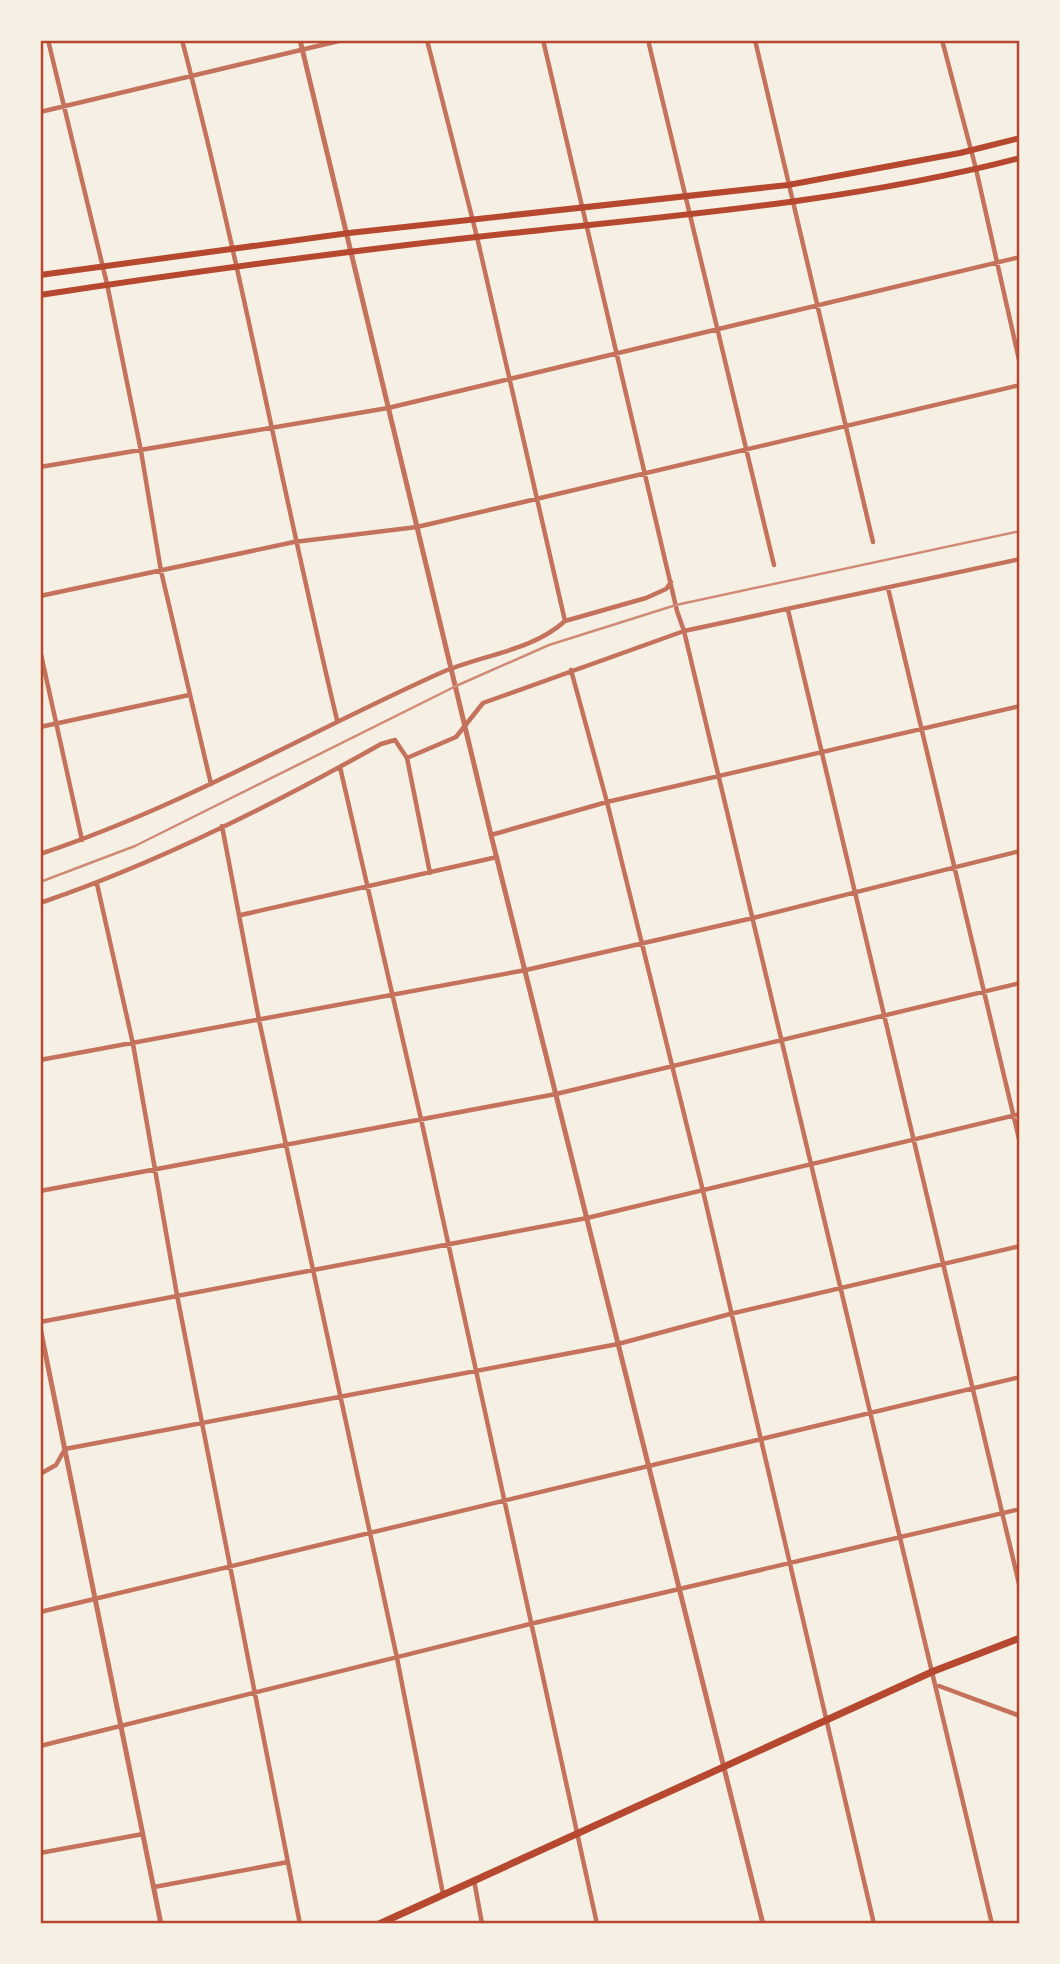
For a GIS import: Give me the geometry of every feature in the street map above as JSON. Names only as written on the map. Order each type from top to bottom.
[{"type":"main road","points":[[40,275],[349,233],[788,185],[1020,138]]},
{"type":"main road","points":[[40,295],[353,252],[793,202],[975,169],[1020,158]]},
{"type":"main road","points":[[379,1924],[934,1671],[1020,1637]]},
{"type":"street","points":[[48,40],[103,266],[141,451],[161,571],[211,784]]},
{"type":"street","points":[[183,40],[239,267],[270,430],[337,720]]},
{"type":"street","points":[[300,40],[349,233],[387,408],[491,835],[763,1924]]},
{"type":"street","points":[[40,112],[343,40]]},
{"type":"street","points":[[427,40],[477,237],[565,621]]},
{"type":"street","points":[[543,40],[938,1686],[992,1924]]},
{"type":"street","points":[[648,40],[774,565]]},
{"type":"street","points":[[755,40],[848,425],[873,542]]},
{"type":"street","points":[[942,40],[971,150],[1020,364]]},
{"type":"street","points":[[40,467],[387,408],[716,327],[1020,257]]},
{"type":"street","points":[[40,596],[295,542],[417,527],[1020,386]]},
{"type":"street","points":[[407,758],[456,737],[483,703],[684,631],[1020,559]]},
{"type":"street","points":[[40,855],[82,841],[211,784],[337,720],[452,667],[529,643],[553,631],[565,621],[646,598],[666,589],[671,582]]},
{"type":"street","points":[[888,588],[983,992],[1017,1115],[1020,1143]]},
{"type":"street","points":[[788,610],[1020,1588]]},
{"type":"street","points":[[40,650],[82,841]]},
{"type":"street","points":[[571,670],[643,943],[671,1068],[703,1191],[874,1924]]},
{"type":"street","points":[[40,727],[189,695]]},
{"type":"street","points":[[491,835],[607,802],[1020,706]]},
{"type":"street","points":[[40,903],[97,884],[222,826],[382,744],[395,740],[407,758],[430,873]]},
{"type":"street","points":[[340,767],[390,994],[421,1119],[474,1373],[597,1924]]},
{"type":"street","points":[[222,826],[260,1020],[397,1658],[443,1894]]},
{"type":"street","points":[[40,1060],[526,970],[753,918],[1020,851]]},
{"type":"street","points":[[241,915],[497,857]]},
{"type":"street","points":[[97,884],[133,1044],[177,1295],[233,1566],[300,1924]]},
{"type":"street","points":[[40,1191],[556,1094],[1020,983]]},
{"type":"street","points":[[161,1924],[40,1324],[177,1295],[587,1218],[1017,1115]]},
{"type":"street","points":[[40,1474],[56,1465],[65,1449],[618,1344],[730,1314],[1020,1246]]},
{"type":"street","points":[[40,1612],[1020,1377]]},
{"type":"street","points":[[40,1745],[255,1691],[1020,1509]]},
{"type":"street","points":[[938,1686],[1020,1716]]},
{"type":"street","points":[[40,1853],[143,1834]]},
{"type":"street","points":[[154,1887],[288,1862]]},
{"type":"street","points":[[474,1880],[482,1924]]},
{"type":"railway","points":[[40,882],[135,846],[456,686],[549,645],[676,605],[1020,531]]}]
